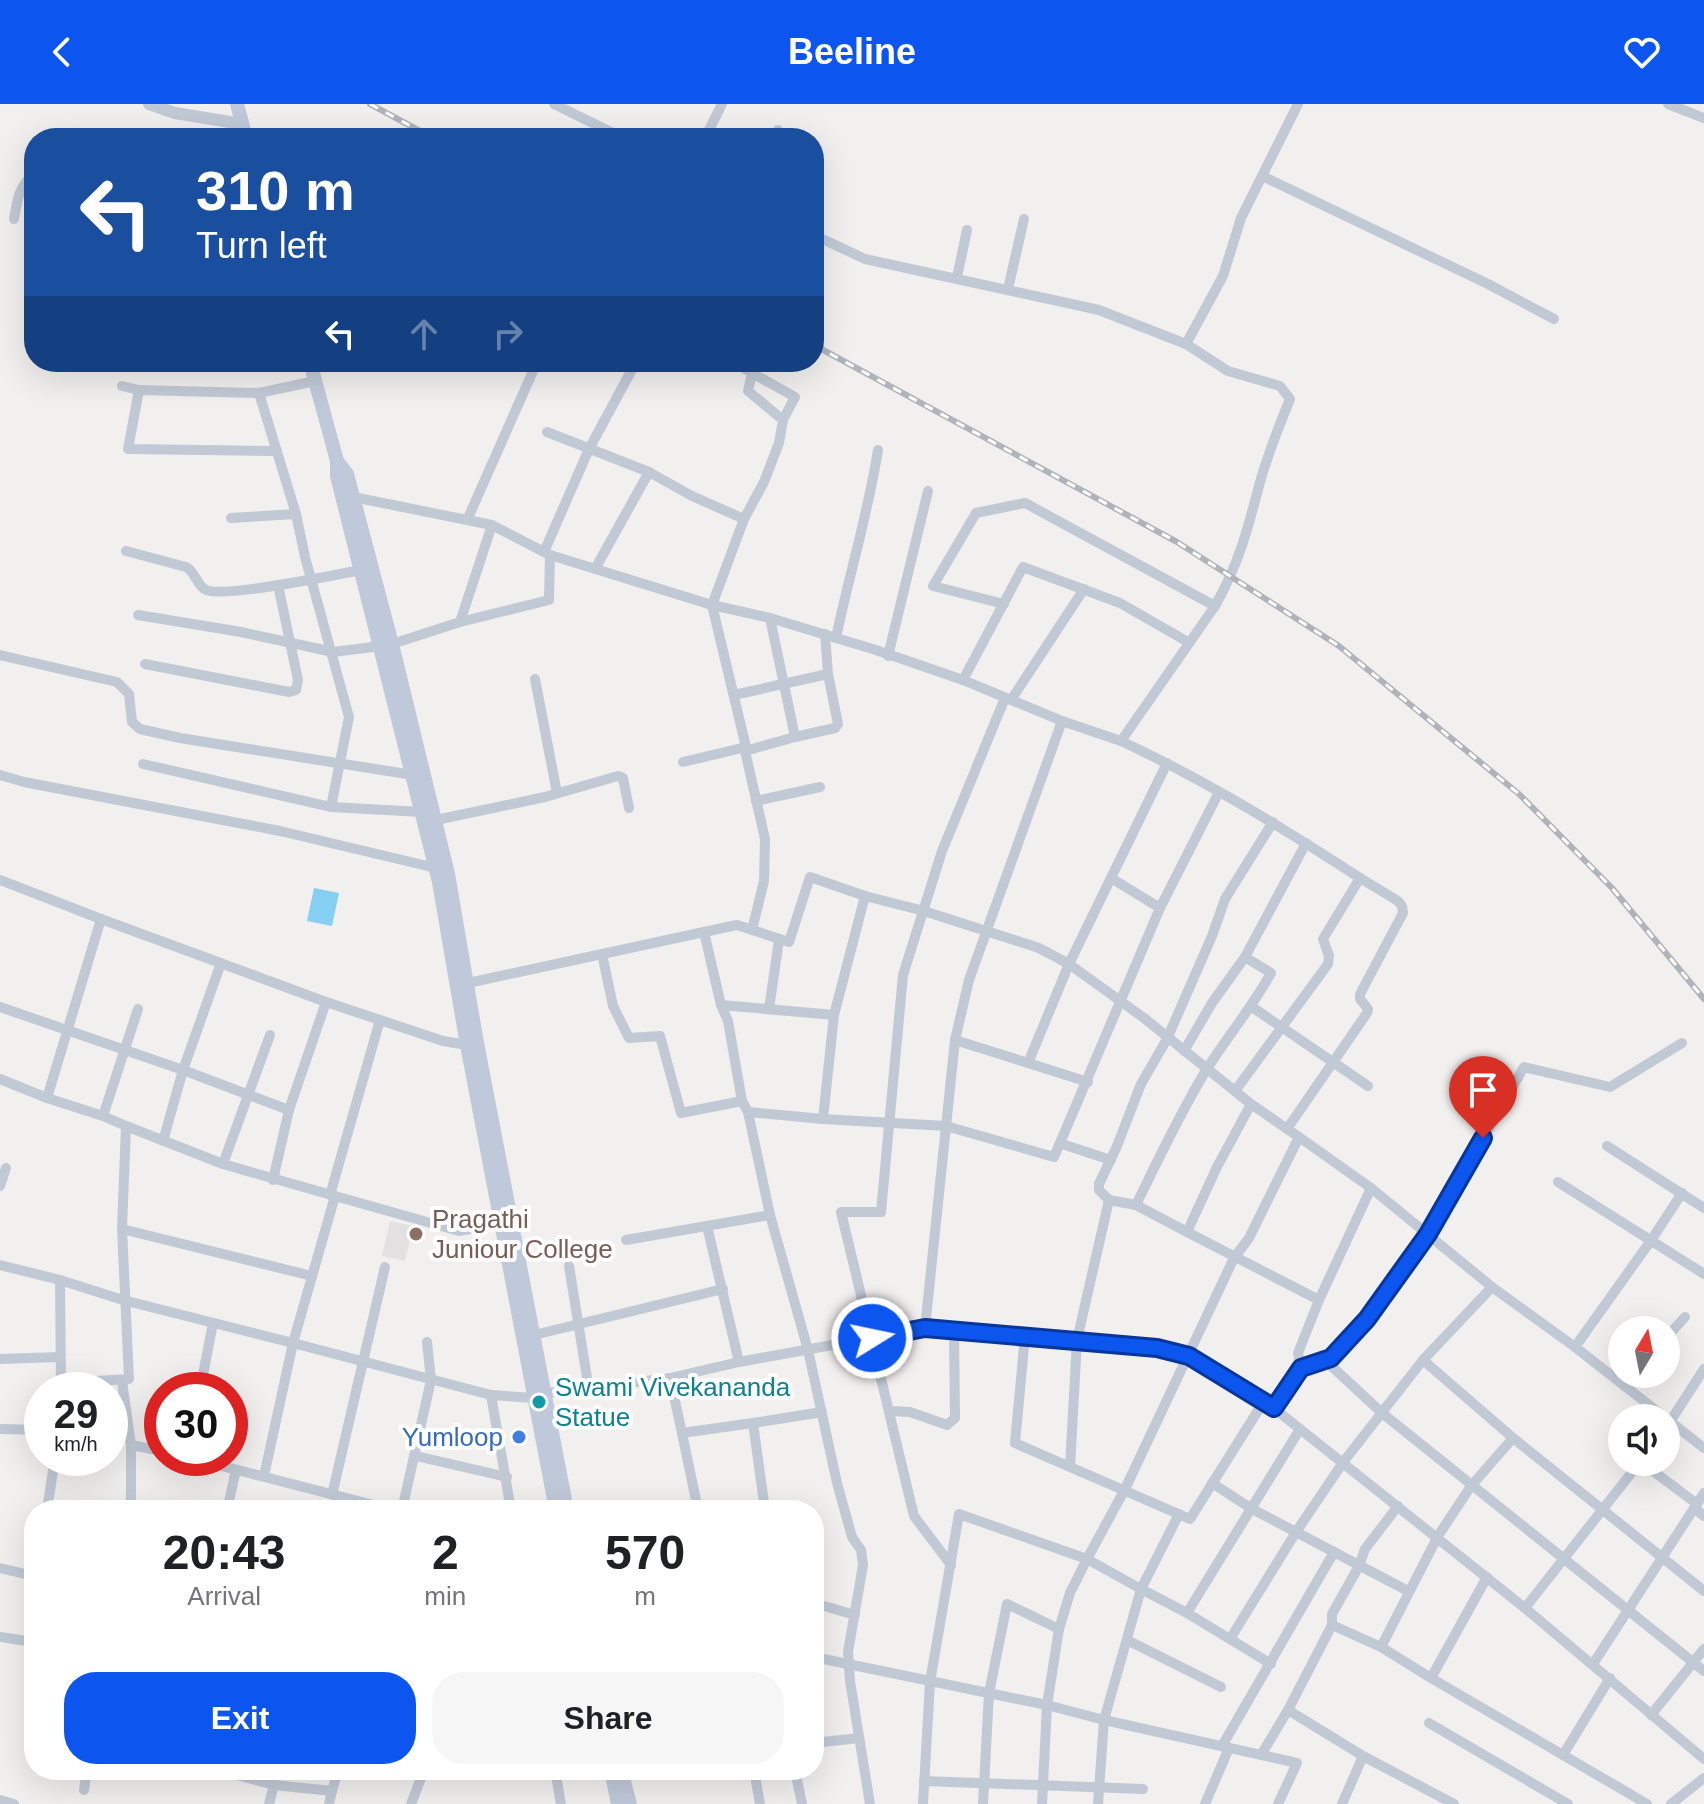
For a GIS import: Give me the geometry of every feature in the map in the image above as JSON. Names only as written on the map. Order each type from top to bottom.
[{"type":"main road","points":[[236,105],[243,128]]},
{"type":"main road","points":[[313,372],[337,461],[337,476],[361,570],[387,645],[436,820],[534,1335],[555,1500]]},
{"type":"main road","points":[[337,461],[347,474],[353,497],[436,868],[503,1223],[565,1500]]},
{"type":"main road","points":[[613,1780],[618,1804]]},
{"type":"main road","points":[[624,1780],[630,1804]]},
{"type":"street","points":[[149,104],[232,128]]},
{"type":"street","points":[[554,104],[603,128]]},
{"type":"street","points":[[710,128],[722,104]]},
{"type":"street","points":[[1186,344],[1223,276],[1241,218],[1298,104]]},
{"type":"street","points":[[1668,104],[1704,118]]},
{"type":"street","points":[[1262,176],[1488,284],[1554,319]]},
{"type":"street","points":[[14,219],[24,182]]},
{"type":"street","points":[[1008,289],[1024,219]]},
{"type":"street","points":[[957,277],[967,230]]},
{"type":"street","points":[[824,240],[865,259],[1099,310],[1186,344],[1228,371],[1280,386],[1287,392],[1290,399],[1261,480],[1248,533],[1232,577],[1121,741]]},
{"type":"street","points":[[468,518],[533,372]]},
{"type":"street","points":[[138,615],[333,652],[387,645],[460,622],[549,600],[547,553],[589,449],[631,372]]},
{"type":"street","points":[[683,762],[746,747],[712,605],[744,519],[774,456],[783,420],[795,397],[752,373],[748,391],[783,420]]},
{"type":"street","points":[[122,386],[139,390],[259,393],[315,381]]},
{"type":"street","points":[[139,390],[128,449],[277,451]]},
{"type":"street","points":[[259,393],[296,514],[349,717],[331,807]]},
{"type":"street","points":[[547,432],[649,472],[692,496],[744,519]]},
{"type":"street","points":[[752,930],[766,860],[765,839],[745,751],[835,728],[838,724],[828,674],[830,636],[869,505],[878,450]]},
{"type":"street","points":[[595,569],[649,472]]},
{"type":"street","points":[[888,656],[928,491]]},
{"type":"street","points":[[353,497],[492,525],[547,553],[712,605],[830,636],[963,680],[1062,721],[1121,741],[1273,822],[1398,901],[1403,913],[1360,994],[1367,1013],[1287,1129]]},
{"type":"street","points":[[1004,604],[933,586],[976,513],[1025,503],[1215,606]]},
{"type":"street","points":[[231,518],[296,514]]},
{"type":"street","points":[[460,622],[492,525]]},
{"type":"street","points":[[126,551],[186,567],[192,570],[204,589],[216,592],[361,570]]},
{"type":"street","points":[[963,680],[1023,567],[1120,603],[1188,642]]},
{"type":"street","points":[[145,664],[289,692],[296,690],[298,680],[292,643],[278,585]]},
{"type":"street","points":[[951,1565],[914,1516],[841,1212],[881,1212],[903,975],[942,851],[1008,699],[1084,589]]},
{"type":"street","points":[[770,618],[795,737]]},
{"type":"street","points":[[0,655],[117,682],[129,694],[132,722],[140,729],[413,775]]},
{"type":"street","points":[[734,695],[828,674]]},
{"type":"street","points":[[535,679],[557,793]]},
{"type":"street","points":[[925,1328],[955,1040],[969,980],[1062,721]]},
{"type":"street","points":[[1028,1063],[1069,964],[1167,763]]},
{"type":"street","points":[[143,764],[331,807],[422,812]]},
{"type":"street","points":[[0,775],[280,831],[436,868]]},
{"type":"street","points":[[436,820],[620,776],[629,808]]},
{"type":"street","points":[[756,801],[820,787]]},
{"type":"street","points":[[748,1112],[946,1126],[1054,1157],[1160,908],[1219,792]]},
{"type":"street","points":[[1273,822],[1225,899],[1167,1039],[1141,1084],[1098,1187],[1109,1200],[1136,1205],[1319,1300]]},
{"type":"street","points":[[1184,1051],[1212,1003],[1245,957],[1306,843]]},
{"type":"street","points":[[468,983],[730,926],[786,942],[790,939],[810,877],[1039,948],[1069,964],[1251,1104],[1371,1188],[1492,1287],[1608,1373]]},
{"type":"street","points":[[1111,878],[1160,908]]},
{"type":"street","points":[[1235,1091],[1328,964],[1329,956],[1323,939],[1360,878]]},
{"type":"street","points":[[0,880],[326,1002],[443,1041],[467,1045]]},
{"type":"street","points":[[823,1119],[834,1015],[865,896]]},
{"type":"street","points":[[47,1098],[101,919]]},
{"type":"street","points":[[704,932],[721,1005],[728,1021],[742,1101],[748,1112],[770,1215],[808,1350],[852,1537],[861,1550],[863,1565],[848,1652],[870,1804]]},
{"type":"street","points":[[769,1009],[779,940]]},
{"type":"street","points":[[602,954],[613,1006],[629,1038],[660,1036],[681,1113],[742,1101]]},
{"type":"street","points":[[1136,1205],[1185,1107],[1271,973],[1245,957]]},
{"type":"street","points":[[163,1141],[183,1070],[221,963]]},
{"type":"street","points":[[273,1180],[289,1110],[326,1002]]},
{"type":"street","points":[[721,1005],[834,1015]]},
{"type":"street","points":[[0,1007],[289,1110]]},
{"type":"street","points":[[1252,1007],[1368,1086]]},
{"type":"street","points":[[103,1116],[138,1009]]},
{"type":"street","points":[[264,1476],[293,1343],[380,1020]]},
{"type":"street","points":[[223,1164],[270,1035]]},
{"type":"street","points":[[955,1040],[1088,1082]]},
{"type":"street","points":[[1326,1361],[1367,1319],[1524,1067],[1610,1087],[1682,1043]]},
{"type":"street","points":[[0,1079],[273,1180],[459,1231],[503,1223]]},
{"type":"street","points":[[1187,1232],[1251,1104]]},
{"type":"street","points":[[126,1126],[122,1229],[128,1380]]},
{"type":"street","points":[[1042,1804],[1047,1705],[1059,1629],[1070,1593],[1125,1489],[1234,1258],[1249,1238],[1299,1137]]},
{"type":"street","points":[[1062,1144],[1111,1160]]},
{"type":"street","points":[[1607,1146],[1704,1208]]},
{"type":"street","points":[[0,1186],[6,1168]]},
{"type":"street","points":[[1558,1182],[1704,1274]]},
{"type":"street","points":[[1299,1364],[1298,1353],[1319,1300],[1371,1188]]},
{"type":"street","points":[[1575,1347],[1682,1193]]},
{"type":"street","points":[[1070,1467],[1077,1340],[1109,1200]]},
{"type":"street","points":[[626,1240],[770,1215]]},
{"type":"street","points":[[707,1226],[739,1362]]},
{"type":"street","points":[[122,1229],[312,1276]]},
{"type":"street","points":[[0,1265],[491,1395],[540,1396],[670,1378],[739,1362],[925,1328],[1157,1348],[1189,1356],[1269,1404],[1344,1461],[1610,1678],[1704,1759]]},
{"type":"street","points":[[569,1266],[589,1390]]},
{"type":"street","points":[[332,1495],[385,1267]]},
{"type":"street","points":[[60,1280],[60,1372]]},
{"type":"street","points":[[1230,1639],[1344,1461],[1423,1360],[1492,1287]]},
{"type":"street","points":[[534,1335],[723,1289]]},
{"type":"street","points":[[1680,1323],[1685,1317]]},
{"type":"street","points":[[203,1372],[213,1323]]},
{"type":"street","points":[[889,1411],[910,1412],[947,1425],[955,1418],[954,1331]]},
{"type":"street","points":[[1025,1336],[1015,1443],[1190,1519],[1212,1483],[1299,1364],[1326,1361],[1382,1413],[1471,1486],[1704,1671]]},
{"type":"street","points":[[405,1500],[431,1380],[427,1342]]},
{"type":"street","points":[[0,1359],[60,1357]]},
{"type":"street","points":[[1423,1360],[1513,1438],[1704,1591]]},
{"type":"street","points":[[1680,1407],[1704,1369]]},
{"type":"street","points":[[670,1378],[696,1500]]},
{"type":"street","points":[[1627,1388],[1646,1404]]},
{"type":"street","points":[[491,1395],[510,1500]]},
{"type":"street","points":[[682,1433],[822,1412]]},
{"type":"street","points":[[753,1423],[764,1500]]},
{"type":"street","points":[[128,1424],[131,1500]]},
{"type":"street","points":[[0,1429],[24,1430]]},
{"type":"street","points":[[1187,1613],[1300,1429]]},
{"type":"street","points":[[1680,1432],[1704,1448]]},
{"type":"street","points":[[1381,1647],[1438,1536],[1471,1486],[1513,1438]]},
{"type":"street","points":[[131,1445],[144,1448]]},
{"type":"street","points":[[416,1456],[507,1477]]},
{"type":"street","points":[[248,1473],[352,1500]]},
{"type":"street","points":[[49,1500],[52,1476]]},
{"type":"street","points":[[229,1500],[235,1476]]},
{"type":"street","points":[[1525,1608],[1629,1476]]},
{"type":"street","points":[[1658,1476],[1704,1516]]},
{"type":"street","points":[[1212,1483],[1252,1509],[1408,1591]]},
{"type":"street","points":[[1593,1664],[1704,1493]]},
{"type":"street","points":[[1261,1755],[1332,1625],[1332,1614],[1365,1549],[1398,1506]]},
{"type":"street","points":[[923,1804],[930,1682],[959,1514],[1087,1559],[1187,1613],[1271,1664]]},
{"type":"street","points":[[1098,1804],[1104,1720],[1141,1589],[1179,1514]]},
{"type":"street","points":[[1205,1804],[1225,1747],[1334,1552]]},
{"type":"street","points":[[0,1568],[24,1574]]},
{"type":"street","points":[[1431,1678],[1487,1577]]},
{"type":"street","points":[[983,1804],[989,1693],[1007,1604],[1059,1629]]},
{"type":"street","points":[[824,1606],[855,1615]]},
{"type":"street","points":[[1332,1625],[1381,1647],[1647,1804]]},
{"type":"street","points":[[0,1637],[24,1641]]},
{"type":"street","points":[[1127,1640],[1221,1687]]},
{"type":"street","points":[[1651,1715],[1704,1649]]},
{"type":"street","points":[[824,1659],[1047,1705],[1297,1763],[1278,1804]]},
{"type":"street","points":[[1563,1755],[1610,1678]]},
{"type":"street","points":[[1288,1710],[1363,1756],[1454,1804]]},
{"type":"street","points":[[1429,1723],[1568,1804]]},
{"type":"street","points":[[824,1742],[859,1738]]},
{"type":"street","points":[[1342,1804],[1363,1756]]},
{"type":"street","points":[[1671,1804],[1704,1778]]},
{"type":"street","points":[[84,1790],[86,1780]]},
{"type":"street","points":[[255,1780],[332,1791]]},
{"type":"street","points":[[329,1804],[335,1780]]},
{"type":"street","points":[[411,1804],[420,1780]]},
{"type":"street","points":[[557,1780],[561,1804]]},
{"type":"street","points":[[756,1780],[760,1804]]},
{"type":"street","points":[[797,1780],[802,1804]]},
{"type":"street","points":[[924,1781],[1143,1789]]},
{"type":"street","points":[[269,1804],[274,1785]]},
{"type":"street","points":[[0,1800],[14,1804]]},
{"type":"shaded area","points":[[390,1221],[413,1226],[405,1261],[382,1256]]},
{"type":"water","points":[[314,888],[339,893],[332,926],[307,921]]},
{"type":"railway","points":[[370,104],[414,128]]},
{"type":"railway","points":[[824,350],[1177,542],[1339,646],[1519,794],[1612,888],[1704,999]]},
{"type":"place","name":"Pragathi Juniour College","points":[[416,1234]]},
{"type":"place","name":"Swami Vivekananda Statue","points":[[539,1402]]},
{"type":"place","name":"Yumloop","points":[[519,1437]]},
{"type":"route","points":[[872,1338],[925,1328],[1157,1348],[1189,1356],[1274,1408],[1301,1368],[1331,1358],[1367,1319],[1428,1234],[1483,1138]]}]
